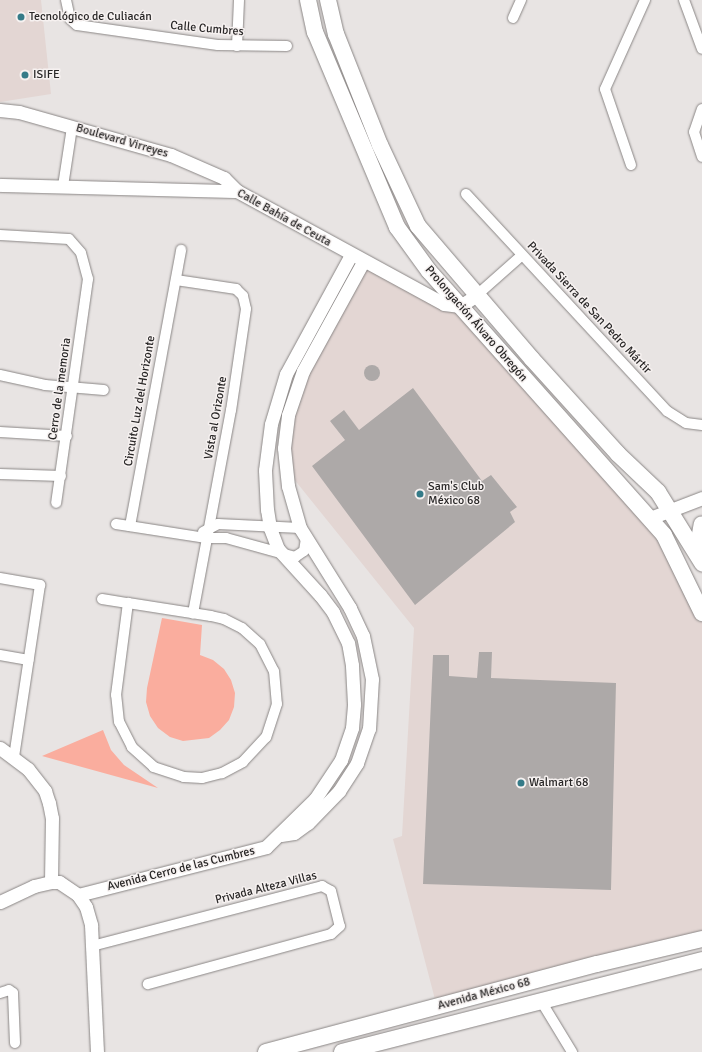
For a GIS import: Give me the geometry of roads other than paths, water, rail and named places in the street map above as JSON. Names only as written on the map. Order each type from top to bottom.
[{"type":"main road","name":"Prolongación Álvaro Obregón","points":[[308,0],[315,32],[387,208],[410,246],[460,306],[664,535],[702,613]]},
{"type":"main road","name":"Prolongación Álvaro Obregón","points":[[328,0],[336,34],[374,130],[412,216],[440,254],[618,454],[651,484],[669,508],[699,557]]},
{"type":"main road","points":[[699,557],[702,524]]},
{"type":"main road","name":"Avenida México 68","points":[[266,1052],[597,964],[702,939]]},
{"type":"main road","name":"Avenida México 68","points":[[342,1052],[370,1049],[541,1001],[702,960]]},
{"type":"street","name":"Calle Cumbres","points":[[66,0],[70,19],[77,25],[145,36],[237,46],[286,46]]},
{"type":"street","points":[[237,46],[239,0]]},
{"type":"street","points":[[513,18],[521,0]]},
{"type":"street","points":[[631,164],[605,89],[645,0]]},
{"type":"street","points":[[684,0],[702,49]]},
{"type":"street","points":[[702,109],[694,132],[702,157]]},
{"type":"street","name":"Boulevard Virreyes","points":[[0,110],[19,112],[186,161],[224,178],[237,191]]},
{"type":"street","points":[[63,186],[72,127]]},
{"type":"street","name":"Calle Bahía de Ceuta","points":[[0,185],[237,191],[432,299],[451,307],[460,306]]},
{"type":"street","name":"Privada Sierra de San Pedro Mártir","points":[[466,194],[668,411],[686,423],[702,425]]},
{"type":"street","name":"Cerro de la memoria","points":[[0,235],[69,239],[82,253],[88,279],[74,387],[56,503]]},
{"type":"street","name":"Circuito Luz del Horizonte","points":[[130,526],[181,250]]},
{"type":"street","points":[[460,306],[477,295],[522,254]]},
{"type":"street","name":"Avenida Cerro de las Cumbres","points":[[78,895],[253,852],[266,847],[281,835],[327,785],[341,760],[352,728],[354,692],[352,665],[343,630],[320,594],[283,556],[270,528],[265,492],[265,470],[275,408],[290,364],[351,255]]},
{"type":"street","name":"Avenida Cerro de las Cumbres","points":[[281,835],[294,833],[318,816],[349,777],[365,744],[372,704],[372,679],[363,636],[350,608],[303,533],[292,505],[285,468],[288,415],[303,371],[364,262]]},
{"type":"street","name":"Vista al Orizonte","points":[[176,280],[236,289],[242,296],[246,308],[231,410],[206,534],[193,613]]},
{"type":"street","points":[[0,375],[45,385],[104,390]]},
{"type":"street","points":[[0,432],[67,436]]},
{"type":"street","points":[[0,474],[61,476]]},
{"type":"street","points":[[650,518],[669,508],[702,498]]},
{"type":"street","points":[[116,524],[193,537],[206,534],[263,547],[283,556],[295,557],[301,555],[303,533],[286,525],[270,528],[218,524],[206,534]]},
{"type":"street","points":[[0,578],[40,585],[14,756]]},
{"type":"street","points":[[102,599],[128,603],[193,613],[229,621],[251,635],[271,663],[278,694],[272,726],[251,755],[222,773],[195,778],[175,775],[154,767],[138,755],[123,732],[117,712],[116,694],[128,603]]},
{"type":"street","points":[[0,655],[29,660]]},
{"type":"street","points":[[0,748],[14,756],[38,780],[49,803],[52,818],[50,882]]},
{"type":"street","points":[[0,902],[34,886],[50,882],[58,882],[78,895],[86,907],[91,925],[97,1052]]},
{"type":"street","name":"Privada Alteza Villas","points":[[92,946],[322,886],[331,891],[340,926],[331,934],[148,984]]},
{"type":"street","points":[[0,993],[9,990],[13,993],[14,1043]]},
{"type":"street","points":[[541,1001],[572,1052]]},
{"type":"place","name":"Tecnológico de Culiacán","points":[[21,17]]},
{"type":"place","name":"ISIFE","points":[[25,75]]},
{"type":"place","name":"Sam's Club México 68","points":[[420,494]]},
{"type":"place","name":"Walmart 68","points":[[521,783]]}]
